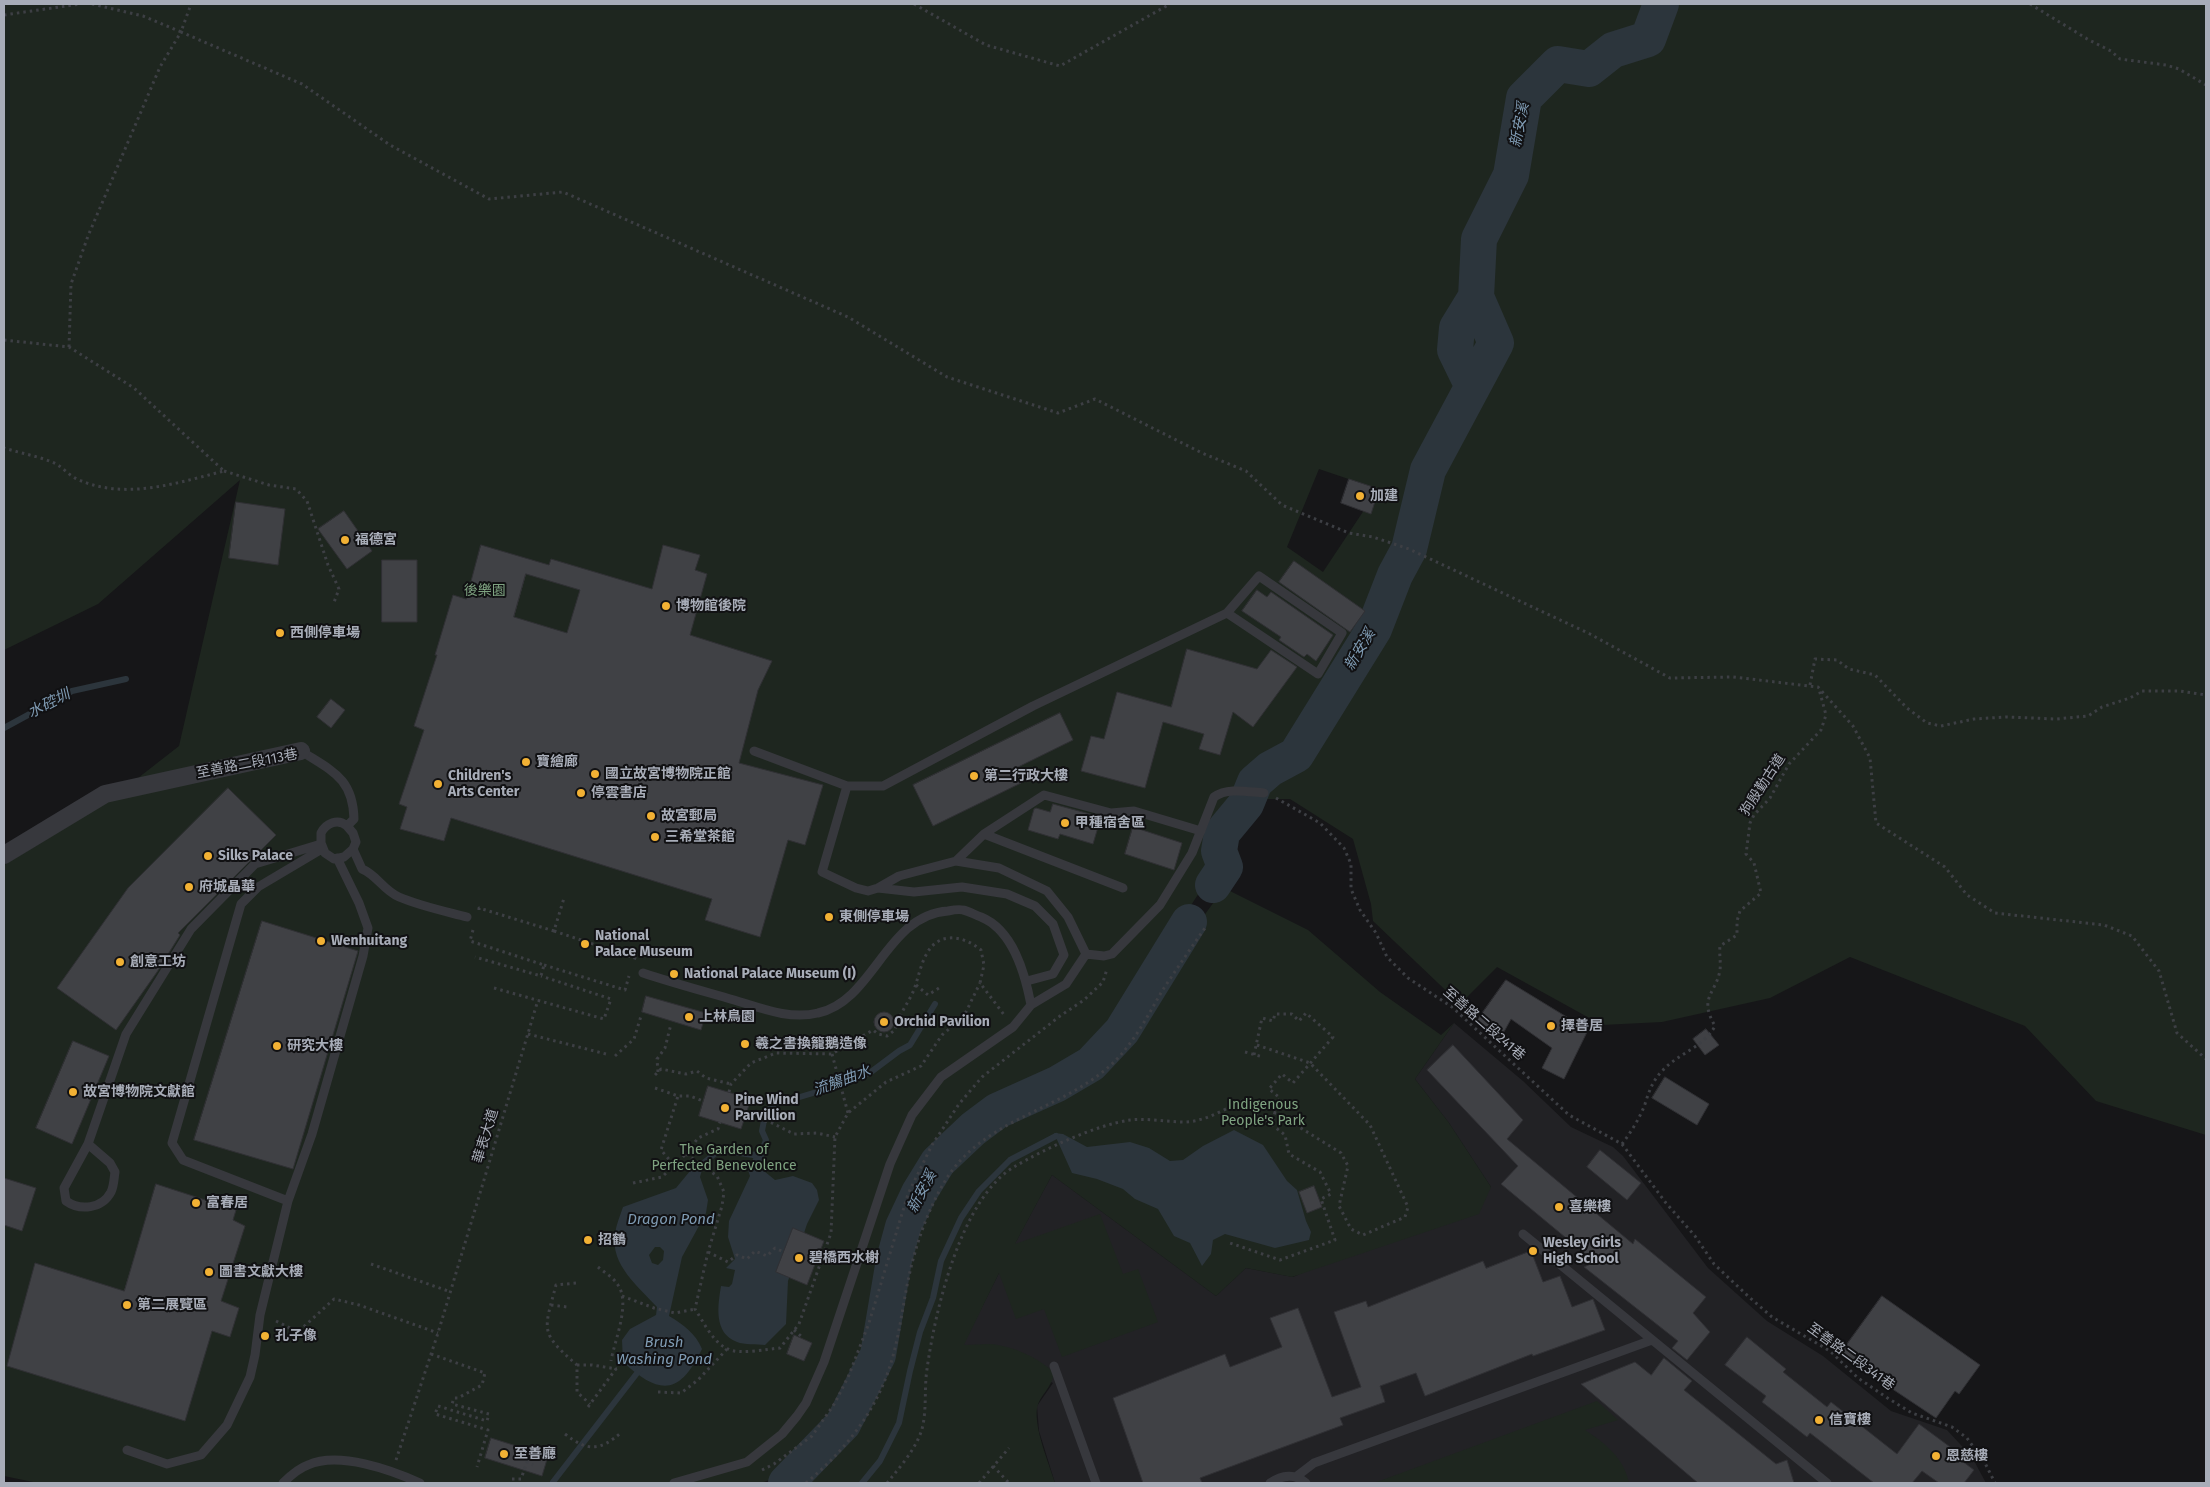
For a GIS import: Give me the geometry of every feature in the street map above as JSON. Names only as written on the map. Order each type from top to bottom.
[{"type":"street","name":"至善路二段113巷","points":[[4,855],[105,794],[301,751]]},
{"type":"lane","points":[[754,751],[847,786],[883,786],[1033,706],[1227,613],[1259,576],[1342,633],[1318,674],[1227,613]]},
{"type":"lane","name":"至善路二段113巷","points":[[301,751],[340,776],[354,803],[354,820],[347,826]]},
{"type":"lane","points":[[847,786],[822,872],[856,888],[868,891],[878,888],[899,876],[956,861],[998,868],[1047,891],[1068,917],[1086,954]]},
{"type":"lane","points":[[1086,954],[1104,956],[1112,954],[1160,905],[1192,853],[1214,797],[1226,791],[1264,793]]},
{"type":"lane","points":[[956,861],[984,834],[1044,796],[1111,813],[1134,811],[1201,831]]},
{"type":"lane","points":[[339,822],[347,826],[353,833],[356,842],[353,849],[348,854],[337,858],[330,857],[322,847],[321,833],[329,824],[339,822]]},
{"type":"lane","points":[[984,834],[1123,888]]},
{"type":"lane","points":[[88,1144],[110,1163],[115,1172],[114,1183],[111,1192],[102,1203],[89,1208],[74,1207],[66,1201],[64,1188],[88,1144],[126,1034],[192,929],[255,864],[322,847]]},
{"type":"lane","points":[[288,1200],[183,1160],[172,1143],[241,904],[258,887],[322,847]]},
{"type":"lane","points":[[353,849],[362,869],[370,872],[377,882],[398,897],[467,917]]},
{"type":"lane","points":[[126,1450],[167,1464],[201,1455],[227,1425],[250,1377],[256,1355],[260,1316],[288,1200],[312,1134],[363,956],[368,928],[359,903],[337,858]]},
{"type":"lane","points":[[878,888],[914,892],[962,887],[1007,894],[1035,906],[1053,924],[1064,955],[1053,974],[1027,981]]},
{"type":"lane","points":[[643,973],[765,1010],[794,1016],[820,1013],[841,1003],[863,981],[894,942],[915,922],[938,911],[963,910],[992,921],[1009,941],[1027,981],[1031,1005]]},
{"type":"lane","points":[[674,1483],[747,1462],[776,1439],[796,1416],[806,1403],[824,1362],[890,1164],[912,1115],[941,1077],[1013,1027],[1031,1005],[1066,984],[1086,954]]},
{"type":"lane","points":[[1523,1234],[1826,1483]]},
{"type":"lane","points":[[1270,1483],[1277,1478],[1297,1476],[1314,1463],[1652,1340]]},
{"type":"lane","points":[[1054,1366],[1096,1483]]},
{"type":"lane","points":[[282,1483],[308,1464],[336,1459],[392,1470],[420,1483]]},
{"type":"lane","points":[[1297,1476],[1306,1483]]},
{"type":"path","points":[[4,15],[80,4]]},
{"type":"path","points":[[92,4],[143,16],[302,84],[390,145],[489,198],[562,192],[848,317],[947,377],[1058,413],[1095,399],[1202,453],[1246,472],[1282,505],[1349,533],[1373,537],[1409,548],[1590,634],[1670,678],[1733,677],[1818,687],[1853,726],[1870,758],[1876,823],[1945,867],[1967,895],[1995,913],[2104,925],[2132,936],[2159,971],[2177,1033],[2206,1059]]},
{"type":"path","points":[[69,347],[71,284],[88,236],[160,67],[181,32],[192,4]]},
{"type":"path","points":[[914,4],[986,45],[1060,66],[1170,4]]},
{"type":"path","points":[[2030,4],[2089,40],[2111,51],[2120,59],[2166,65],[2179,69],[2206,85]]},
{"type":"path","points":[[4,340],[69,347],[134,388],[224,471],[269,484],[296,489],[307,501],[328,565],[339,589],[332,605]]},
{"type":"path","points":[[4,448],[54,462],[76,479],[110,489],[174,485],[224,471]]},
{"type":"path","points":[[1810,685],[1816,659],[1837,660],[1850,669],[1875,675],[1907,708],[1927,723],[1941,726],[1974,719],[2006,717],[2056,719],[2088,716],[2102,707],[2130,698],[2142,691],[2180,691],[2206,695]]},
{"type":"path","name":"狗殷勤古道","points":[[1622,1144],[1631,1132],[1651,1086],[1662,1070],[1698,1046],[1715,1026],[1707,1004],[1708,996],[1720,969],[1718,956],[1720,946],[1737,935],[1737,921],[1740,910],[1760,893],[1754,863],[1746,854],[1750,823],[1754,815],[1770,798],[1789,764],[1822,730],[1826,715],[1818,687]]},
{"type":"path","name":"至善路二段241巷","points":[[1264,793],[1320,823],[1344,848],[1351,864],[1352,889],[1360,910],[1376,933],[1387,957],[1408,978],[1452,1007],[1569,1116],[1622,1144],[1666,1203],[1695,1236],[1714,1264]]},
{"type":"path","points":[[554,931],[564,898]]},
{"type":"path","points":[[478,913],[480,908],[635,958],[632,966]]},
{"type":"path","points":[[475,922],[470,941],[625,990],[630,974]]},
{"type":"path","points":[[806,1483],[826,1467],[850,1441],[874,1404],[888,1372],[917,1246],[928,1216],[945,1181],[960,1161],[977,1144],[996,1131],[1088,1083],[1119,1058],[1134,1038],[1176,968],[1205,928],[1202,927]]},
{"type":"path","points":[[686,1154],[717,1176],[724,1192],[695,1309],[715,1338],[727,1349],[737,1352],[780,1348],[799,1324],[817,1265],[830,1233],[835,1137],[848,1113],[886,1082],[921,1066],[942,1035],[964,1016],[980,983],[984,965],[981,950],[970,941],[954,937],[939,940],[926,954],[916,985],[897,1019],[895,1030],[887,1036],[878,1034],[873,1030],[832,1054],[776,1053],[751,1063],[731,1084],[729,1092]]},
{"type":"path","points":[[757,1472],[774,1464],[812,1436],[836,1403],[849,1376],[869,1324],[908,1194],[932,1145],[959,1104],[982,1077],[1060,1016],[1084,1000],[1103,982],[1108,966],[1104,956]]},
{"type":"path","points":[[475,957],[611,999],[604,1019],[494,988]]},
{"type":"path","points":[[541,976],[544,965]]},
{"type":"path","points":[[980,983],[1009,1020]]},
{"type":"path","points":[[916,985],[928,995],[939,988]]},
{"type":"path","name":"華表大道","points":[[392,1470],[451,1292],[538,1000]]},
{"type":"path","points":[[1254,1055],[1262,1018],[1273,1021],[1275,1014],[1292,1014],[1299,1021],[1306,1013],[1333,1037],[1292,1083],[1282,1074],[1269,1089],[1280,1098],[1272,1125]]},
{"type":"path","points":[[615,1056],[634,1038],[641,1016]]},
{"type":"path","points":[[658,1072],[657,1059],[665,1048],[671,1024]]},
{"type":"path","points":[[528,1034],[606,1054]]},
{"type":"path","points":[[1257,1045],[1310,1064],[1370,1125],[1408,1207],[1405,1217],[1362,1235],[1351,1229],[1339,1206],[1348,1166],[1341,1153],[1275,1112]]},
{"type":"path","points":[[1245,1052],[1263,1057]]},
{"type":"path","points":[[832,1054],[848,1113]]},
{"type":"path","points":[[655,1075],[661,1069],[686,1074],[697,1071],[706,1078],[731,1084]]},
{"type":"path","points":[[655,1088],[678,1096],[690,1096],[704,1101]]},
{"type":"path","points":[[673,1164],[661,1150],[678,1096]]},
{"type":"path","points":[[887,1483],[912,1450],[922,1430],[930,1343],[951,1263],[971,1219],[990,1188],[1013,1167],[1057,1145],[1127,1120],[1146,1118],[1187,1122],[1215,1114],[1242,1101],[1285,1135],[1289,1154],[1320,1172],[1331,1194],[1321,1199],[1335,1240],[1280,1260],[1230,1244]]},
{"type":"path","points":[[746,1115],[772,1122],[794,1134],[817,1133],[835,1137]]},
{"type":"path","points":[[633,1183],[662,1177],[673,1164],[686,1154],[698,1138],[718,1129],[720,1122]]},
{"type":"path","points":[[708,1252],[728,1262],[737,1255],[747,1259],[755,1251],[767,1256],[776,1248],[784,1252]]},
{"type":"path","points":[[371,1264],[451,1292]]},
{"type":"path","name":"至善路二段341巷","points":[[1714,1264],[1772,1317],[1830,1351],[1858,1378],[1912,1413],[1952,1427],[1967,1438],[1985,1463],[1995,1483]]},
{"type":"path","points":[[598,1267],[618,1285],[622,1296],[622,1324],[613,1347],[611,1361]]},
{"type":"path","points":[[576,1283],[556,1285],[546,1324],[553,1345],[577,1365],[592,1364],[617,1367],[589,1406],[578,1392],[577,1365]]},
{"type":"path","points":[[622,1296],[654,1308],[675,1313],[695,1309]]},
{"type":"path","points":[[276,1321],[298,1332],[334,1299],[359,1305],[438,1333]]},
{"type":"path","points":[[551,1305],[567,1307]]},
{"type":"path","points":[[794,1330],[802,1337]]},
{"type":"path","points":[[658,1392],[681,1393],[698,1380],[727,1349]]},
{"type":"path","points":[[431,1354],[485,1373],[482,1385],[458,1398],[454,1398],[452,1404],[489,1414],[487,1421],[438,1406],[435,1414],[488,1430],[478,1467]]},
{"type":"path","points":[[565,1434],[584,1447],[595,1447],[610,1442],[622,1432]]},
{"type":"path","points":[[979,1483],[1009,1448]]},
{"type":"path","points":[[512,1479],[521,1480],[527,1462],[534,1464]]},
{"type":"path","points":[[993,1466],[1009,1483]]},
{"type":"shaded area","name":"Wesley Girls High School","points":[[1454,1023],[1523,1081],[1571,1127],[1613,1147],[1623,1156],[1708,1268],[1767,1321],[1823,1356],[1891,1411],[1947,1430],[1972,1457],[1986,1483],[1055,1483],[1039,1431],[1037,1406],[1053,1383],[963,1345],[999,1273],[1052,1175],[1216,1296],[1246,1268],[1293,1277],[1491,1187],[1449,1123],[1415,1079]]},
{"type":"green space","points":[[4,4],[2206,4],[2206,1135],[2096,1101],[2025,1026],[1850,957],[1770,998],[1662,1022],[1602,1025],[1497,967],[1460,1004],[1373,921],[1371,904],[1353,839],[1290,799],[1234,799],[1206,845],[1212,873],[1119,1016],[1085,1053],[997,1097],[938,1145],[898,1244],[869,1338],[835,1420],[780,1476],[761,1483],[38,1483],[4,1476],[4,865],[106,803],[179,746],[240,480],[98,604],[4,650]],"holes":[[[1319,469],[1378,489],[1323,572],[1287,547]]]},
{"type":"green space","name":"Indigenous People's Park","points":[[1224,888],[1308,930],[1380,992],[1441,1035],[1454,1023],[1415,1079],[1449,1123],[1491,1187],[1479,1214],[1292,1277],[1246,1268],[1216,1296],[1052,1175],[1015,1244],[1100,1214],[1123,1274],[1138,1269],[1158,1322],[1062,1357],[1044,1309],[1016,1319],[999,1273],[964,1345],[991,1344],[1008,1347],[1041,1362],[1054,1373],[1051,1383],[1038,1404],[1037,1416],[1040,1436],[1055,1483],[801,1483],[832,1460],[873,1402],[915,1236],[945,1169],[981,1133],[1020,1109],[1090,1076],[1125,1040],[1182,946]]},
{"type":"green space","points":[[1597,1401],[1618,1420],[1585,1430],[1613,1452],[1623,1466],[1629,1483],[1374,1483]]},
{"type":"water","points":[[1234,1130],[1263,1145],[1287,1181],[1297,1190],[1311,1232],[1309,1240],[1275,1248],[1225,1234],[1213,1240],[1211,1254],[1202,1266],[1190,1243],[1174,1236],[1158,1209],[1135,1199],[1123,1189],[1097,1179],[1072,1173],[1054,1133],[1063,1134],[1087,1147],[1130,1142],[1149,1148],[1170,1161],[1183,1160],[1203,1146]]},
{"type":"water","points":[[757,1150],[765,1155],[759,1167],[775,1180],[793,1176],[812,1183],[817,1190],[819,1200],[807,1224],[788,1281],[786,1324],[765,1345],[740,1343],[729,1338],[721,1325],[718,1310],[721,1286],[729,1287],[732,1284],[735,1270],[726,1268],[735,1259],[728,1237],[729,1221],[750,1176],[748,1170]]},
{"type":"water","name":"Dragon Pond","points":[[695,1165],[702,1170],[700,1177],[708,1200],[706,1213],[682,1257],[669,1316],[689,1330],[702,1349],[686,1375],[677,1382],[668,1385],[658,1385],[648,1381],[623,1362],[622,1340],[630,1329],[656,1315],[657,1307],[627,1275],[621,1265],[617,1256],[615,1234],[623,1207],[676,1188]],"holes":[[[655,1247],[660,1247],[664,1251],[663,1260],[658,1265],[652,1263],[649,1255]]]},
{"type":"building","name":"加建","points":[[1349,479],[1379,489],[1371,514],[1341,503]]},
{"type":"building","points":[[236,502],[285,509],[278,565],[229,558]]},
{"type":"building","name":"福德宮","points":[[344,511],[372,551],[347,569],[318,529]]},
{"type":"building","name":"國立故宮博物院正館","points":[[481,545],[549,565],[551,559],[652,589],[663,545],[700,555],[695,570],[707,574],[690,635],[772,661],[758,690],[739,763],[823,785],[805,845],[788,840],[760,937],[705,920],[712,899],[451,818],[444,841],[400,829],[407,807],[399,804],[424,730],[414,726],[437,655],[435,655],[453,595],[466,599]],"holes":[[[526,574],[580,590],[567,633],[514,617]]]},
{"type":"building","points":[[382,560],[417,560],[417,622],[382,622]]},
{"type":"building","points":[[1294,561],[1365,611],[1350,632],[1279,582]]},
{"type":"building","points":[[1257,590],[1267,597],[1271,592],[1333,635],[1316,661],[1307,654],[1304,657],[1279,640],[1281,637],[1242,611]]},
{"type":"building","points":[[1187,649],[1257,669],[1271,650],[1297,667],[1253,727],[1233,712],[1220,755],[1199,749],[1204,734],[1163,722],[1145,788],[1081,771],[1091,736],[1104,739],[1117,692],[1171,707]]},
{"type":"building","points":[[331,699],[345,710],[331,728],[317,717]]},
{"type":"building","name":"第二行政大樓","points":[[1060,713],[1073,740],[1014,769],[1021,783],[933,826],[913,785]]},
{"type":"building","points":[[228,788],[276,835],[178,933],[180,935],[157,972],[116,1030],[57,988],[128,888]]},
{"type":"building","name":"甲種宿舍區","points":[[1053,804],[1101,817],[1093,844],[1060,834],[1058,839],[1028,830],[1034,809],[1050,812]]},
{"type":"building","name":"甲種宿舍區","points":[[1133,827],[1182,843],[1174,870],[1125,854]]},
{"type":"building","name":"研究大樓","points":[[262,921],[358,951],[293,1169],[194,1140]]},
{"type":"building","name":"擇善居","points":[[1506,980],[1588,1030],[1564,1079],[1542,1068],[1552,1048],[1511,1019],[1500,1039],[1476,1022]]},
{"type":"building","points":[[646,996],[706,1013],[701,1030],[642,1012]]},
{"type":"building","name":"Orchid Pavilion","points":[[884,1012],[891,1015],[894,1022],[891,1029],[884,1032],[877,1029],[874,1022],[877,1015]]},
{"type":"building","points":[[1706,1029],[1719,1045],[1705,1055],[1693,1039]]},
{"type":"building","name":"故宮博物院文獻館","points":[[73,1041],[109,1056],[72,1144],[36,1128]]},
{"type":"building","points":[[1453,1045],[1523,1120],[1507,1139],[1633,1244],[1635,1239],[1706,1297],[1693,1313],[1710,1332],[1687,1360],[1672,1348],[1678,1341],[1584,1267],[1595,1262],[1501,1184],[1518,1166],[1427,1070]]},
{"type":"building","points":[[1665,1077],[1709,1104],[1697,1125],[1652,1098]]},
{"type":"building","name":"Pine Wind Parvillion","points":[[708,1086],[751,1099],[741,1129],[699,1116]]},
{"type":"building","points":[[1600,1150],[1641,1183],[1627,1200],[1587,1167]]},
{"type":"building","points":[[4,1178],[36,1188],[22,1231],[4,1225]]},
{"type":"building","name":"第二展覽區","points":[[156,1184],[236,1210],[233,1220],[245,1226],[221,1301],[239,1308],[230,1337],[212,1331],[185,1421],[7,1366],[35,1263],[124,1291]]},
{"type":"building","points":[[1314,1186],[1322,1207],[1307,1213],[1299,1192]]},
{"type":"building","name":"碧橋西水榭","points":[[793,1228],[824,1241],[807,1285],[776,1272]]},
{"type":"building","points":[[1531,1251],[1543,1282],[1560,1276],[1572,1307],[1593,1299],[1605,1330],[1533,1356],[1532,1354],[1425,1396],[1416,1373],[1380,1386],[1385,1402],[1340,1418],[1343,1425],[1200,1478],[1202,1483],[1143,1483],[1113,1398],[1225,1354],[1230,1367],[1282,1347],[1270,1318],[1298,1308],[1332,1397],[1361,1387],[1334,1312],[1366,1301],[1368,1307],[1483,1261],[1486,1268]]},
{"type":"building","points":[[1882,1296],[1980,1365],[1959,1394],[1955,1391],[1936,1418],[1840,1354]]},
{"type":"building","points":[[794,1335],[812,1343],[804,1361],[787,1354]]},
{"type":"building","points":[[1747,1337],[1786,1369],[1783,1372],[1827,1407],[1831,1402],[1897,1454],[1919,1424],[1961,1455],[1958,1458],[1974,1470],[1964,1483],[1939,1483],[1922,1471],[1912,1483],[1874,1483],[1810,1433],[1807,1437],[1762,1402],[1766,1396],[1725,1365]]},
{"type":"building","points":[[1664,1358],[1692,1381],[1684,1390],[1776,1464],[1787,1460],[1794,1483],[1698,1483],[1581,1384],[1635,1362],[1651,1375]]},
{"type":"building","points":[[491,1438],[548,1456],[542,1476],[485,1458]]},
{"type":"waterway","name":"新安溪","points":[[1213,885],[1225,867],[1219,851],[1222,833],[1246,804],[1255,782],[1270,769],[1296,755],[1374,629],[1395,575],[1409,549],[1428,470],[1496,343],[1476,297],[1479,239],[1511,175],[1524,98],[1558,64],[1589,69],[1613,50],[1648,39],[1661,4]]},
{"type":"waterway","name":"新安溪","points":[[1472,385],[1455,350],[1457,328],[1476,297]]},
{"type":"waterway","name":"水硿圳","points":[[4,728],[72,691],[126,679]]},
{"type":"waterway","name":"新安溪","points":[[786,1483],[843,1424],[878,1355],[894,1260],[903,1227],[919,1193],[938,1162],[973,1129],[997,1111],[1057,1084],[1091,1064],[1122,1031],[1189,922]]},
{"type":"waterway","name":"流觴曲水","points":[[695,1174],[698,1167],[720,1150],[753,1155],[761,1153],[766,1140],[762,1131],[765,1115],[773,1105],[840,1085],[871,1072],[910,1045],[935,1004]]},
{"type":"waterway","points":[[862,1483],[880,1461],[899,1423],[920,1332],[933,1298],[941,1261],[961,1218],[979,1191],[1010,1160],[1056,1136]]},
{"type":"waterway","name":"Brush Washing Pond","points":[[553,1482],[641,1368]]},
{"type":"place","name":"加建","points":[[1360,496]]},
{"type":"place","name":"福德宮","points":[[345,540]]},
{"type":"place","name":"博物館後院","points":[[666,606]]},
{"type":"place","name":"西側停車場","points":[[280,633]]},
{"type":"place","name":"寶繪廊","points":[[526,762]]},
{"type":"place","name":"國立故宮博物院正館","points":[[595,774]]},
{"type":"place","name":"第二行政大樓","points":[[974,776]]},
{"type":"place","name":"Children's Arts Center","points":[[438,784]]},
{"type":"place","name":"停雲書店","points":[[581,793]]},
{"type":"place","name":"故宮郵局","points":[[651,816]]},
{"type":"place","name":"甲種宿舍區","points":[[1065,823]]},
{"type":"place","name":"三希堂茶館","points":[[655,837]]},
{"type":"place","name":"Silks Palace","points":[[208,856]]},
{"type":"place","name":"府城晶華","points":[[189,887]]},
{"type":"place","name":"東側停車場","points":[[829,917]]},
{"type":"place","name":"Wenhuitang","points":[[321,941]]},
{"type":"place","name":"National Palace Museum","points":[[585,944]]},
{"type":"place","name":"創意工坊","points":[[120,962]]},
{"type":"place","name":"National Palace Museum (I)","points":[[674,974]]},
{"type":"place","name":"上林鳥園","points":[[689,1017]]},
{"type":"place","name":"Orchid Pavilion","points":[[884,1022]]},
{"type":"place","name":"擇善居","points":[[1551,1026]]},
{"type":"place","name":"羲之書換籠鵝造像","points":[[745,1044]]},
{"type":"place","name":"研究大樓","points":[[277,1046]]},
{"type":"place","name":"故宮博物院文獻館","points":[[73,1092]]},
{"type":"place","name":"Pine Wind Parvillion","points":[[725,1108]]},
{"type":"place","name":"富春居","points":[[196,1203]]},
{"type":"place","name":"喜樂樓","points":[[1559,1207]]},
{"type":"place","name":"招鶴","points":[[588,1240]]},
{"type":"place","name":"Wesley Girls High School","points":[[1533,1251]]},
{"type":"place","name":"碧橋西水榭","points":[[799,1258]]},
{"type":"place","name":"圖書文獻大樓","points":[[209,1272]]},
{"type":"place","name":"第二展覽區","points":[[127,1305]]},
{"type":"place","name":"孔子像","points":[[265,1336]]},
{"type":"place","name":"信寶樓","points":[[1819,1420]]},
{"type":"place","name":"至善廳","points":[[504,1454]]},
{"type":"place","name":"恩慈樓","points":[[1936,1456]]},
{"type":"park label","name":"後樂園","points":[[485,591]]},
{"type":"park label","name":"The Garden of Perfected Benevolence","points":[[724,1158]]}]
